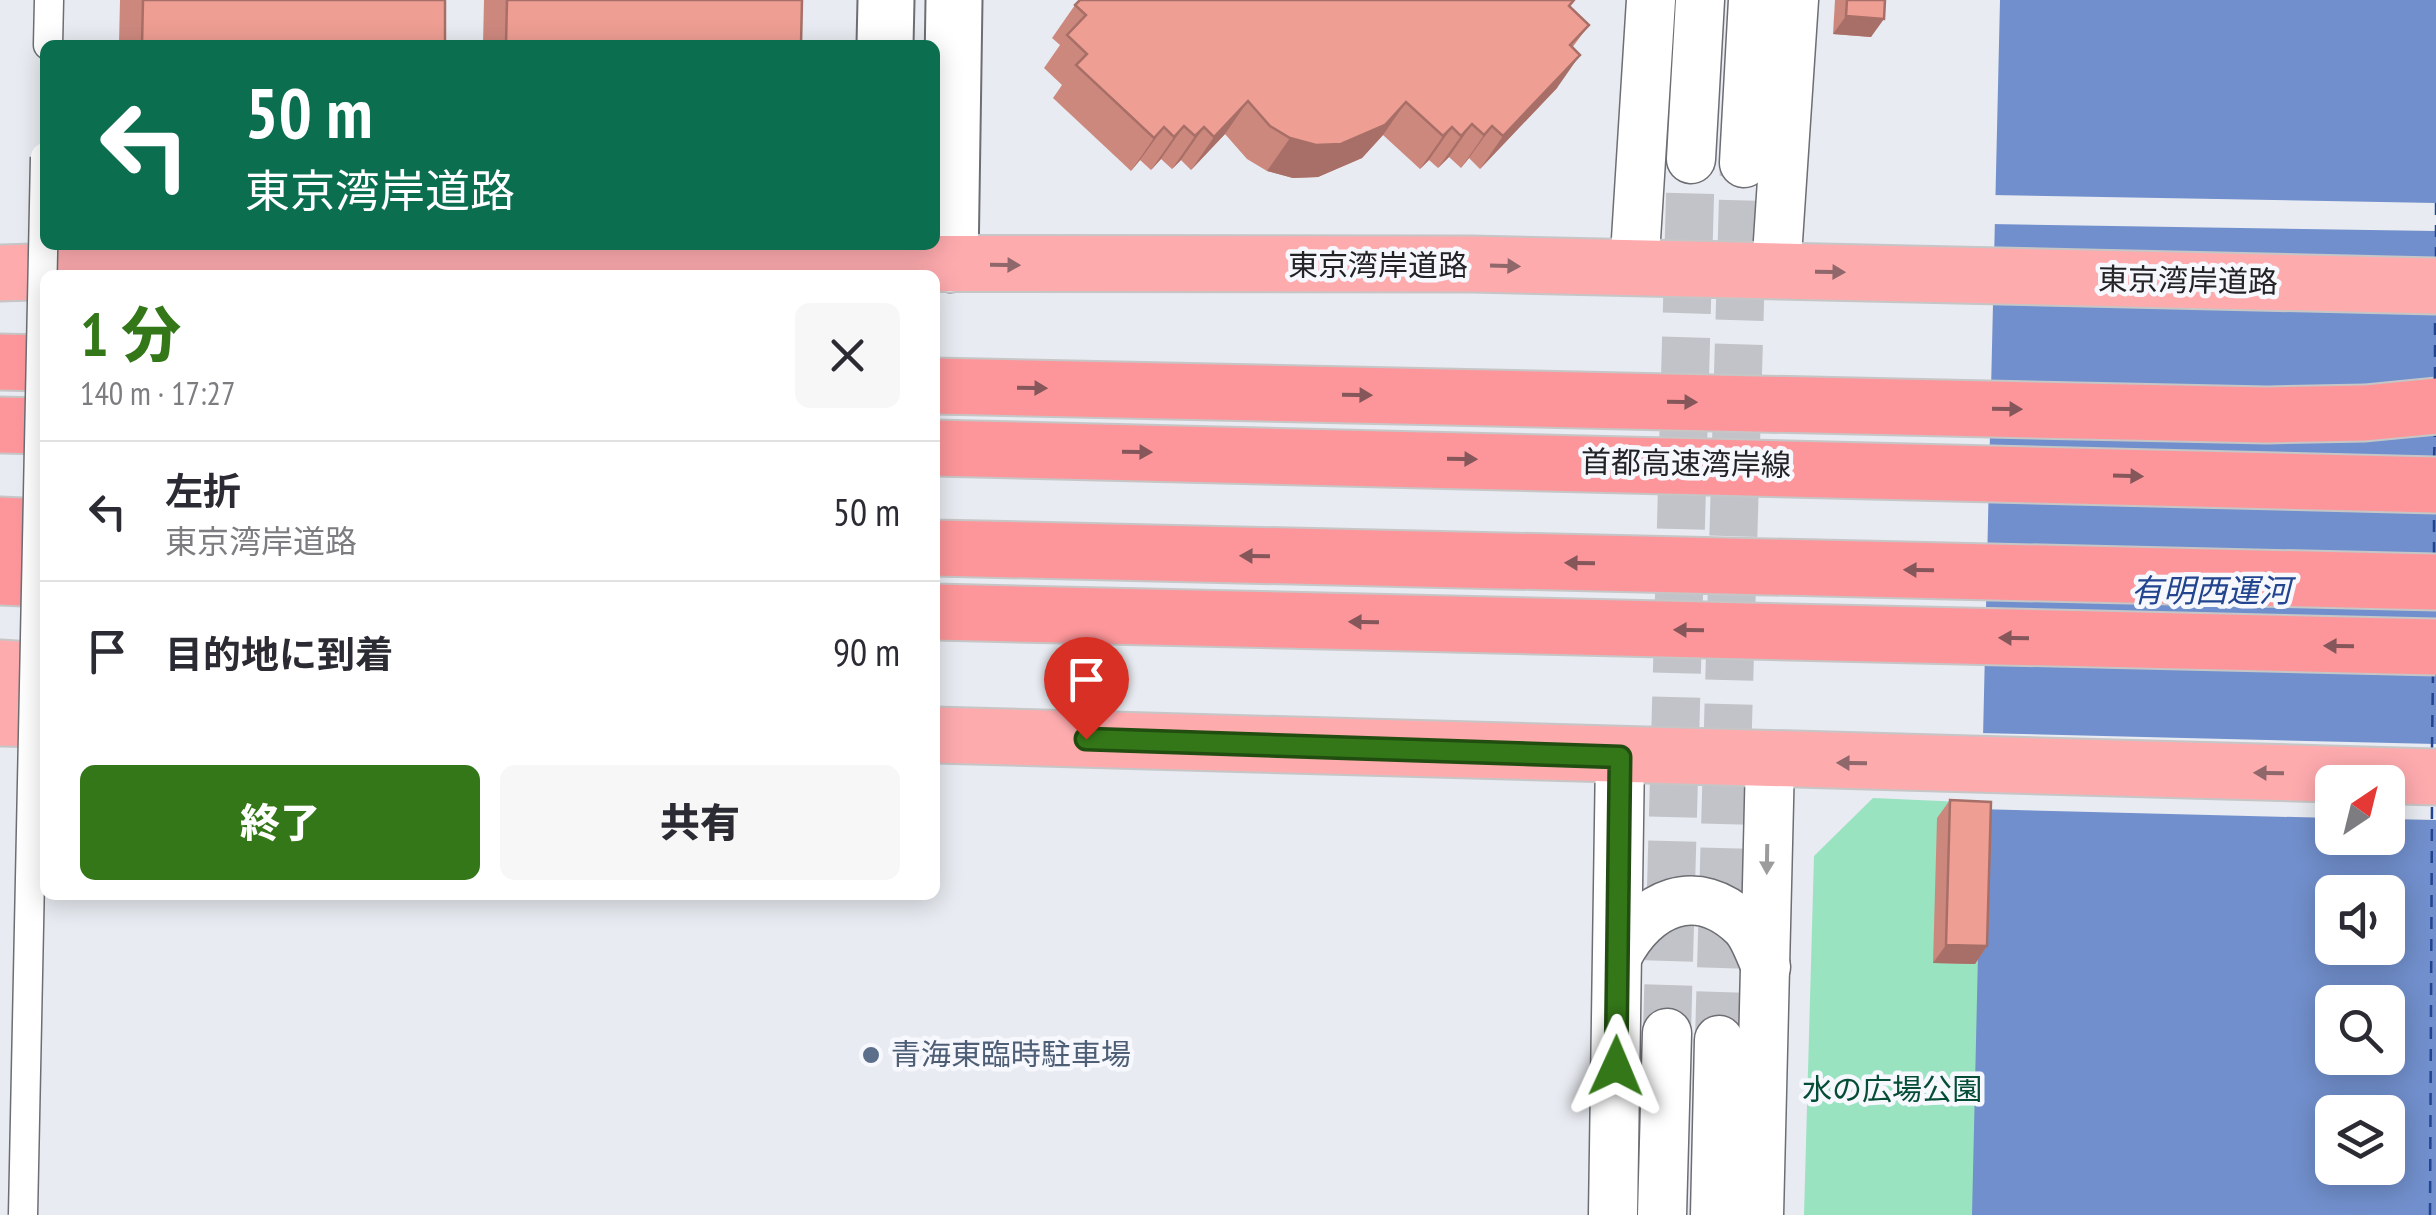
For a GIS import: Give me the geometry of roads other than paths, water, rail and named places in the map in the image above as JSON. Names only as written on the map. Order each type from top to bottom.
[{"type":"highway","name":"東京湾岸道路","points":[[0,244],[40,246]]},
{"type":"highway","name":"東京湾岸道路","points":[[101,250],[319,263]]},
{"type":"highway","name":"東京湾岸道路","points":[[96,270],[874,254],[950,264],[1472,264],[1634,271],[2436,286]]},
{"type":"highway","name":"東京湾岸道路","points":[[0,273],[40,272]]},
{"type":"highway","points":[[0,362],[40,363]]},
{"type":"highway","points":[[940,386],[2248,414],[2365,414],[2436,406]]},
{"type":"highway","points":[[0,425],[40,426]]},
{"type":"highway","name":"首都高速湾岸線","points":[[940,448],[2436,485]]},
{"type":"highway","points":[[0,526],[40,526]]},
{"type":"highway","points":[[940,548],[2436,582]]},
{"type":"highway","points":[[0,577],[40,579]]},
{"type":"highway","points":[[940,612],[2436,647]]},
{"type":"highway","points":[[0,668],[40,671]]},
{"type":"highway","points":[[0,718],[40,719]]},
{"type":"highway","points":[[947,734],[1620,757],[2436,777]]},
{"type":"main road","points":[[884,40],[886,0]]},
{"type":"main road","points":[[950,264],[954,0]]},
{"type":"street","points":[[48,40],[49,0]]},
{"type":"street","points":[[1634,271],[1651,0]]},
{"type":"street","points":[[1690,160],[1700,0]]},
{"type":"street","points":[[1744,164],[1752,0]]},
{"type":"street","points":[[1776,271],[1794,0]]},
{"type":"street","points":[[23,1215],[40,397]]},
{"type":"street","points":[[1614,1215],[1620,757]]},
{"type":"street","points":[[1759,1215],[1770,761]]},
{"type":"street","points":[[1618,955],[1632,928],[1660,907],[1690,900],[1718,907],[1746,927],[1766,967]]},
{"type":"street","points":[[1662,1215],[1667,1033]]},
{"type":"street","points":[[1714,1215],[1719,1040]]},
{"type":"water","name":"有明西運河","points":[[2000,0],[2436,0],[2436,1215],[1972,1215]]},
{"type":"tunnel","points":[[1667,1033],[1691,159]]},
{"type":"tunnel","points":[[1719,1040],[1744,163]]},
{"type":"place","name":"青海東臨時駐車場","points":[[871,1055]]},
{"type":"park label","name":"水の広場公園","points":[[1892,1090]]}]
